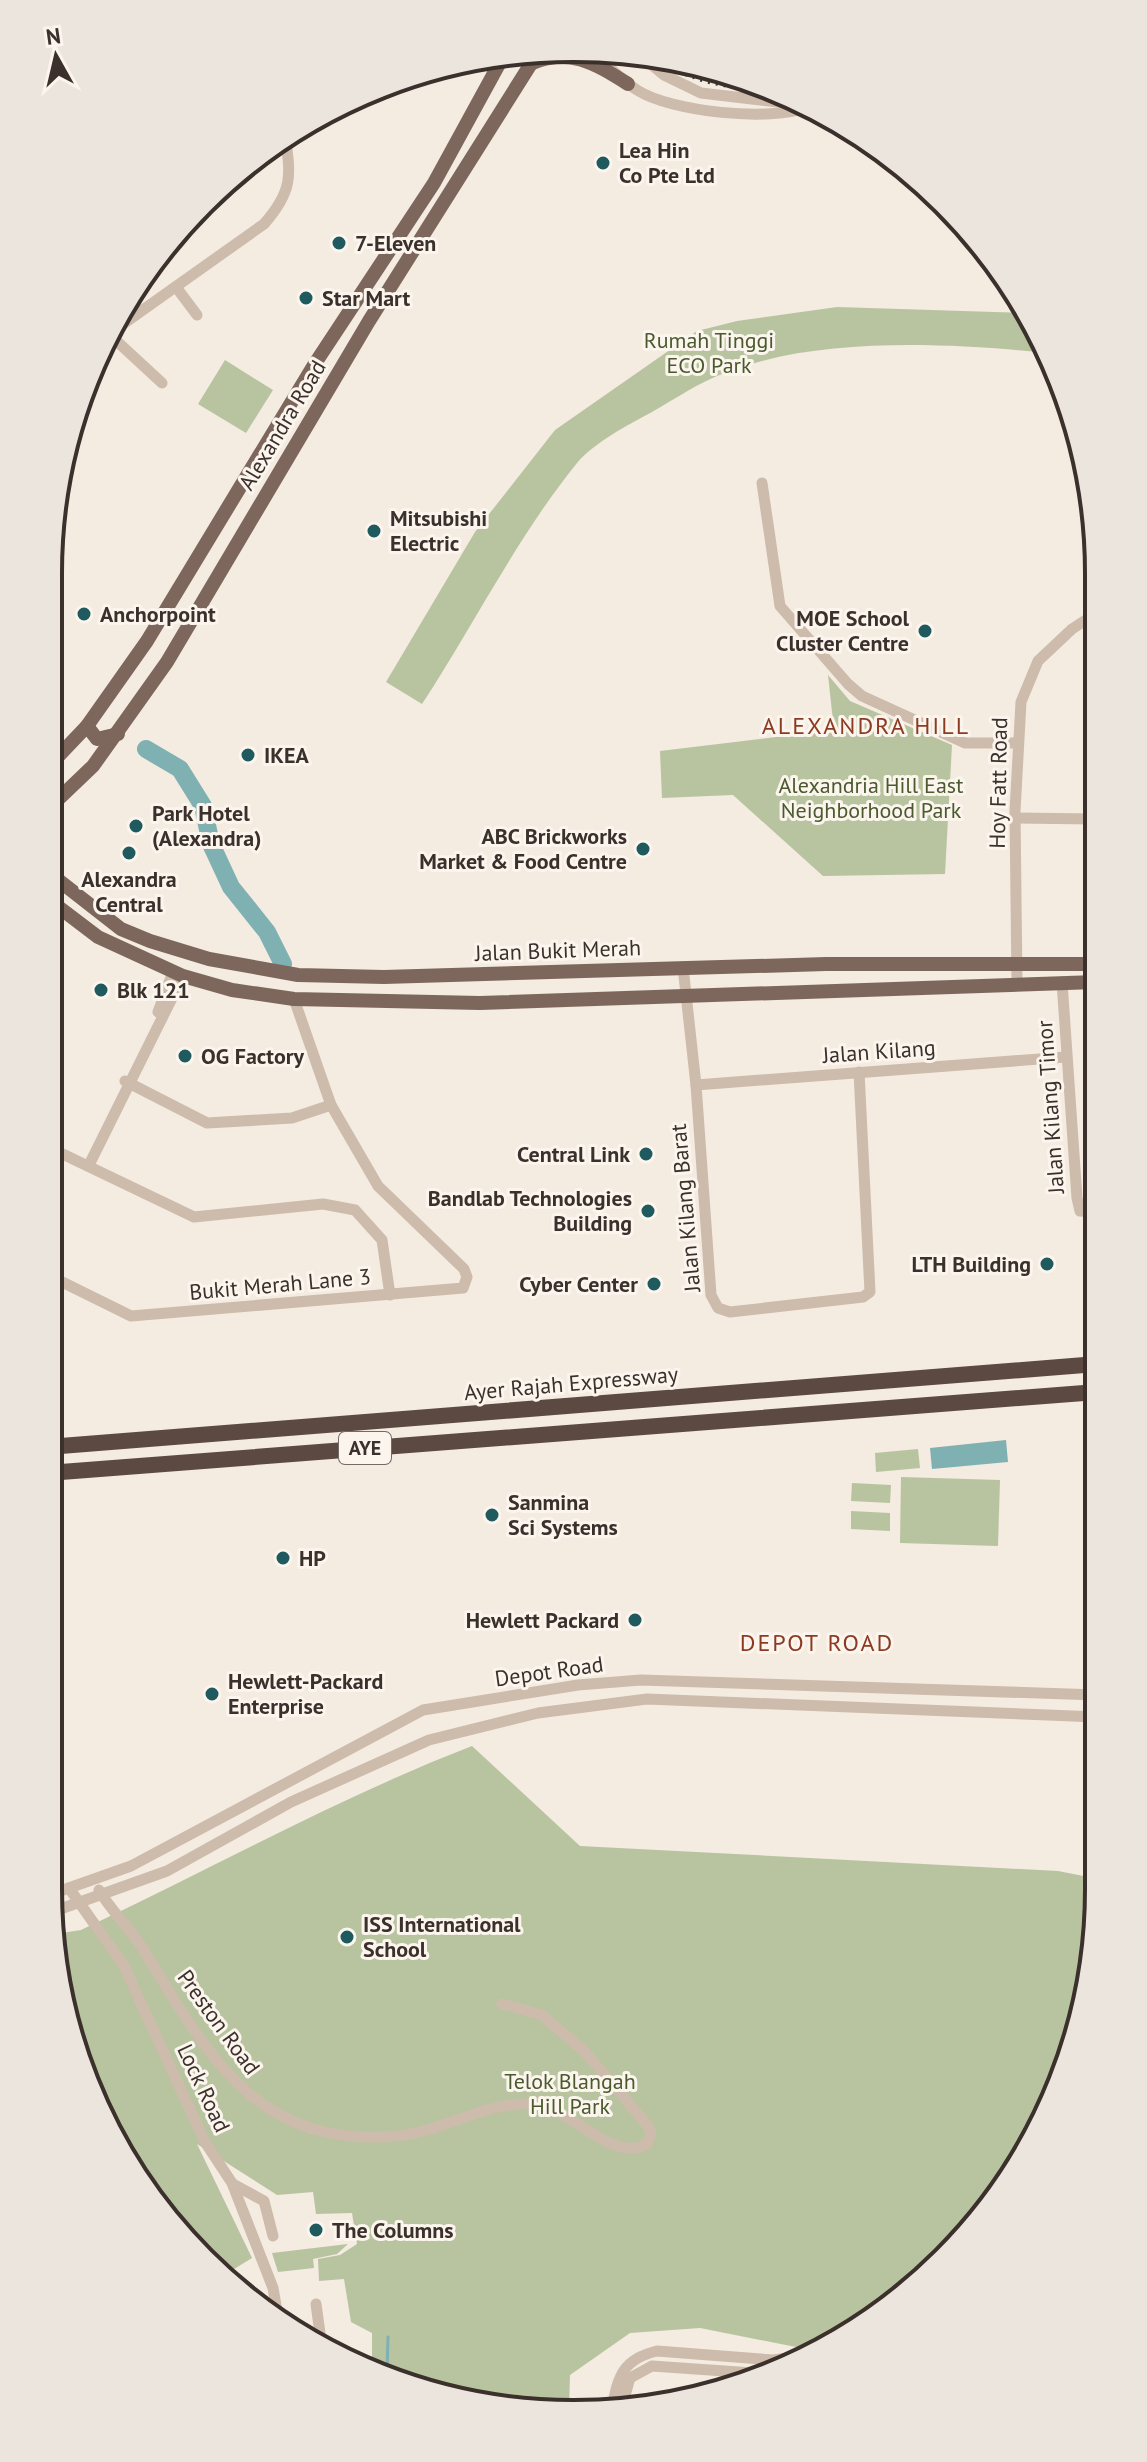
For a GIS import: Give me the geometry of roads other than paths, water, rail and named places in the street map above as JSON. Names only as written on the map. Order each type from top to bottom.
[{"type":"highway","name":"Ayer Rajah Expressway","points":[[62,1446],[1085,1365]]},
{"type":"highway","name":"AYE","points":[[62,1472],[1085,1393]]},
{"type":"main road","points":[[589,62],[628,84]]},
{"type":"main road","name":"Alexandra Road","points":[[64,797],[118,734],[167,662],[369,321],[453,193],[531,64]]},
{"type":"main road","name":"Alexandra Road","points":[[62,752],[87,726],[174,599],[314,365],[434,183],[497,68]]},
{"type":"main road","points":[[434,183],[450,178],[454,182],[453,193]]},
{"type":"main road","points":[[87,726],[97,739],[118,734]]},
{"type":"main road","points":[[62,880],[68,887]]},
{"type":"main road","name":"Jalan Bukit Merah","points":[[62,882],[121,929],[178,952],[298,975],[417,977],[683,967],[1085,964]]},
{"type":"main road","points":[[62,910],[98,937],[178,974],[232,990],[294,999],[417,1002],[1085,982]]},
{"type":"main road","points":[[791,965],[816,972],[822,991]]},
{"type":"main road","points":[[417,977],[417,1002]]},
{"type":"street","points":[[604,63],[646,95],[685,108],[791,111]]},
{"type":"street","points":[[657,69],[701,93],[770,102]]},
{"type":"street","points":[[130,319],[264,224],[281,204],[290,179],[287,150]]},
{"type":"street","points":[[176,287],[197,315]]},
{"type":"street","points":[[118,342],[162,383]]},
{"type":"street","points":[[762,483],[780,606],[848,684],[862,696],[965,743],[1018,743]]},
{"type":"street","name":"Hoy Fatt Road","points":[[1017,984],[1015,818],[1021,702],[1032,670],[1056,642],[1085,621]]},
{"type":"street","points":[[1015,818],[1085,819]]},
{"type":"street","name":"Jalan Kilang Barat","points":[[683,967],[696,1085],[711,1295],[718,1308],[730,1312],[848,1299],[870,1292],[859,1072]]},
{"type":"street","points":[[87,1164],[178,974]]},
{"type":"street","name":"Jalan Kilang Timor","points":[[1062,982],[1077,1204],[1080,1211],[1085,1211]]},
{"type":"street","points":[[294,999],[331,1105],[378,1186],[466,1273],[463,1288],[390,1295]]},
{"type":"street","name":"Jalan Kilang","points":[[696,1085],[1066,1057]]},
{"type":"street","points":[[128,1083],[207,1123],[292,1118],[331,1105]]},
{"type":"street","name":"Bukit Merah Lane 3","points":[[62,1153],[194,1217],[323,1204],[355,1210],[382,1240],[390,1295],[131,1316],[62,1282]]},
{"type":"street","name":"Depot Road","points":[[62,1890],[131,1866],[423,1710],[578,1685],[641,1680],[1085,1695]]},
{"type":"street","name":"Depot Road","points":[[63,1909],[167,1871],[291,1802],[429,1740],[554,1710],[647,1699],[1085,1716]]},
{"type":"street","name":"Preston Road","points":[[93,1880],[102,1896],[131,1930],[229,2077],[259,2105],[297,2126],[344,2135],[399,2136],[471,2115],[520,2105],[538,2105],[558,2110],[596,2136],[627,2149],[647,2144],[651,2137],[648,2126],[585,2052],[542,2015],[502,2004]]},
{"type":"street","name":"Lock Road","points":[[69,1888],[78,1905],[124,1966],[205,2142],[232,2183],[273,2288],[276,2304]]},
{"type":"street","points":[[232,2183],[264,2201],[273,2236]]},
{"type":"street","points":[[316,2304],[320,2332]]},
{"type":"street","points":[[614,2398],[617,2380],[625,2365],[640,2355],[657,2351],[771,2360]]},
{"type":"street","points":[[624,2397],[630,2378],[652,2366],[740,2372]]},
{"type":"water","points":[[1006,1440],[1008,1462],[932,1469],[930,1448]]},
{"type":"waterway","points":[[146,749],[180,769],[203,806],[211,844],[231,887],[267,932],[283,964]]},
{"type":"waterway","points":[[387,2365],[388,2337]]},
{"type":"railway","points":[[685,75],[733,88]]},
{"type":"place","name":"Lea Hin Co Pte Ltd","points":[[603,163]]},
{"type":"place","name":"7-Eleven","points":[[339,243]]},
{"type":"place","name":"Star Mart","points":[[306,298]]},
{"type":"place","name":"Mitsubishi Electric","points":[[374,531]]},
{"type":"place","name":"Anchorpoint","points":[[84,614]]},
{"type":"place","name":"MOE School Cluster Centre","points":[[925,631]]},
{"type":"place","name":"IKEA","points":[[248,755]]},
{"type":"place","name":"Park Hotel (Alexandra)","points":[[136,826]]},
{"type":"place","name":"ABC Brickworks Market & Food Centre","points":[[643,849]]},
{"type":"place","name":"Alexandra Central","points":[[129,853]]},
{"type":"place","name":"Blk 121","points":[[101,990]]},
{"type":"place","name":"OG Factory","points":[[185,1056]]},
{"type":"place","name":"Central Link","points":[[646,1154]]},
{"type":"place","name":"Bandlab Technologies Building","points":[[648,1211]]},
{"type":"place","name":"LTH Building","points":[[1047,1264]]},
{"type":"place","name":"Cyber Center","points":[[654,1284]]},
{"type":"place","name":"Sanmina Sci Systems","points":[[492,1515]]},
{"type":"place","name":"HP","points":[[283,1558]]},
{"type":"place","name":"Hewlett Packard","points":[[635,1620]]},
{"type":"place","name":"Hewlett-Packard Enterprise","points":[[212,1694]]},
{"type":"place","name":"ISS International School","points":[[347,1937]]},
{"type":"place","name":"The Columns","points":[[316,2230]]},
{"type":"district","name":"ALEXANDRA HILL","points":[[866,726]]},
{"type":"district","name":"DEPOT ROAD","points":[[817,1643]]},
{"type":"park label","name":"Rumah Tinggi ECO Park","points":[[709,352]]},
{"type":"park label","name":"Alexandria Hill East Neighborhood Park","points":[[871,798]]},
{"type":"park label","name":"Telok Blangah Hill Park","points":[[570,2094]]}]
